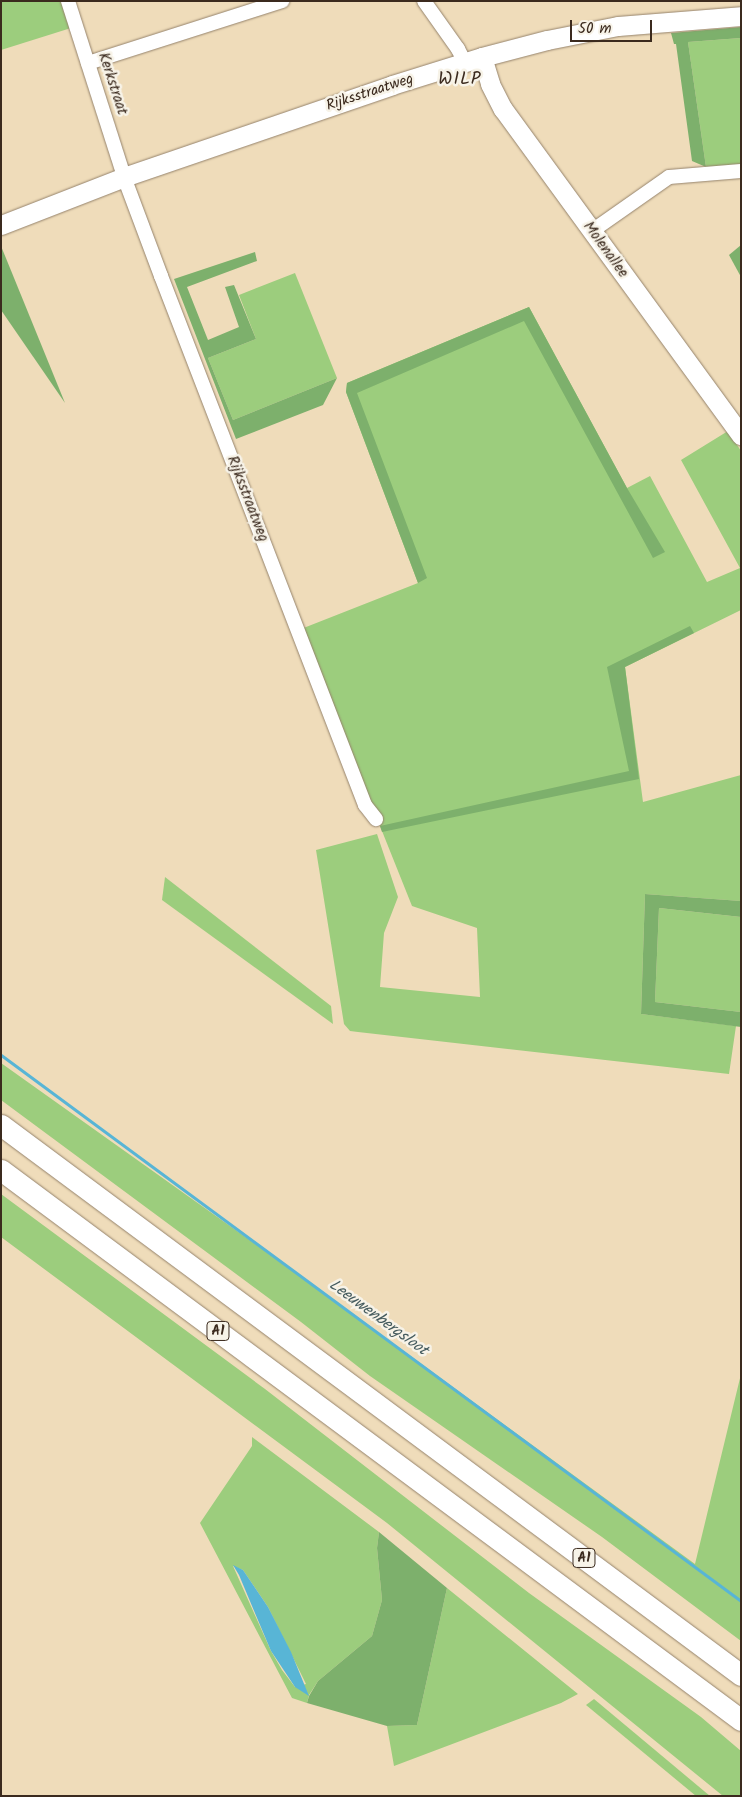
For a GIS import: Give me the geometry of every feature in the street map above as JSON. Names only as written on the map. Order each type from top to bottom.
[{"type":"highway","name":"A1","points":[[1,1125],[741,1675]]},
{"type":"highway","name":"A1","points":[[1,1170],[741,1720]]},
{"type":"main road","name":"Rijksstraatweg","points":[[1,225],[124,177],[473,60],[547,40],[618,26],[741,16]]},
{"type":"main road","name":"Molenallee","points":[[473,60],[490,84],[503,109],[741,435]]},
{"type":"street","name":"Kerkstraat","points":[[68,1],[124,177]]},
{"type":"street","points":[[88,63],[259,5],[282,1]]},
{"type":"street","points":[[424,1],[458,49],[473,60]]},
{"type":"street","points":[[592,231],[669,177],[741,171]]},
{"type":"street","name":"Rijksstraatweg","points":[[124,177],[362,796],[376,819]]},
{"type":"green space","points":[[1,1],[63,1],[71,28],[1,50]]},
{"type":"green space","points":[[741,27],[741,38],[688,42],[706,167],[692,161],[676,44],[674,44],[671,33]]},
{"type":"green space","points":[[741,38],[741,178],[706,167],[688,42]]},
{"type":"green space","points":[[741,245],[741,277],[729,255]]},
{"type":"green space","points":[[1,246],[65,403],[1,310]]},
{"type":"green space","points":[[255,252],[257,261],[187,287],[208,340],[239,327],[225,287],[234,285],[256,339],[208,358],[233,420],[337,378],[323,405],[236,439],[174,279]]},
{"type":"green space","points":[[295,273],[337,378],[233,420],[208,358],[256,339],[239,295]]},
{"type":"green space","points":[[529,307],[627,488],[650,476],[707,582],[740,568],[681,460],[728,431],[741,451],[741,610],[625,667],[643,802],[741,775],[741,901],[645,894],[641,1014],[736,1026],[729,1074],[350,1031],[344,1024],[316,850],[377,834],[398,897],[384,933],[380,987],[480,997],[477,928],[412,906],[380,826],[368,804],[301,629],[418,583],[346,392],[347,383]]},
{"type":"green space","points":[[529,307],[627,488],[665,552],[653,558],[524,321],[357,393],[427,578],[418,583],[346,392],[347,383]]},
{"type":"green space","points":[[690,626],[694,633],[625,667],[639,779],[382,832],[380,826],[629,771],[607,667]]},
{"type":"green space","points":[[165,877],[331,1006],[333,1024],[162,900]]},
{"type":"green space","points":[[645,894],[741,901],[741,917],[659,908],[655,1002],[741,1012],[741,1027],[641,1014]]},
{"type":"green space","points":[[659,908],[741,917],[741,1012],[655,1002]]},
{"type":"green space","points":[[1,1063],[327,1295],[695,1564],[741,1374],[741,1641],[602,1537],[370,1376],[301,1322],[1,1100]]},
{"type":"green space","points":[[1,1194],[265,1389],[529,1593],[701,1717],[741,1751],[741,1796],[723,1796],[387,1523],[1,1237]]},
{"type":"green space","points":[[252,1437],[379,1532],[377,1548],[382,1600],[372,1636],[318,1681],[309,1695],[307,1703],[292,1698],[200,1523],[252,1446]],"holes":[[[233,1566],[243,1570],[268,1607],[306,1684],[295,1687],[271,1651]]]},
{"type":"green space","points":[[379,1532],[447,1588],[417,1725],[387,1726],[307,1703],[318,1681],[372,1636],[382,1600],[377,1548]]},
{"type":"green space","points":[[447,1588],[578,1694],[561,1703],[394,1766],[387,1726],[417,1725]]},
{"type":"green space","points":[[594,1699],[710,1796],[696,1796],[586,1705]]},
{"type":"water","points":[[233,1565],[243,1570],[268,1607],[291,1652],[309,1696],[295,1687],[271,1651]]},
{"type":"waterway","name":"Leeuwenbergsloot","points":[[1,1055],[741,1601]]},
{"type":"district","name":"WILP","points":[[460,80]]}]
